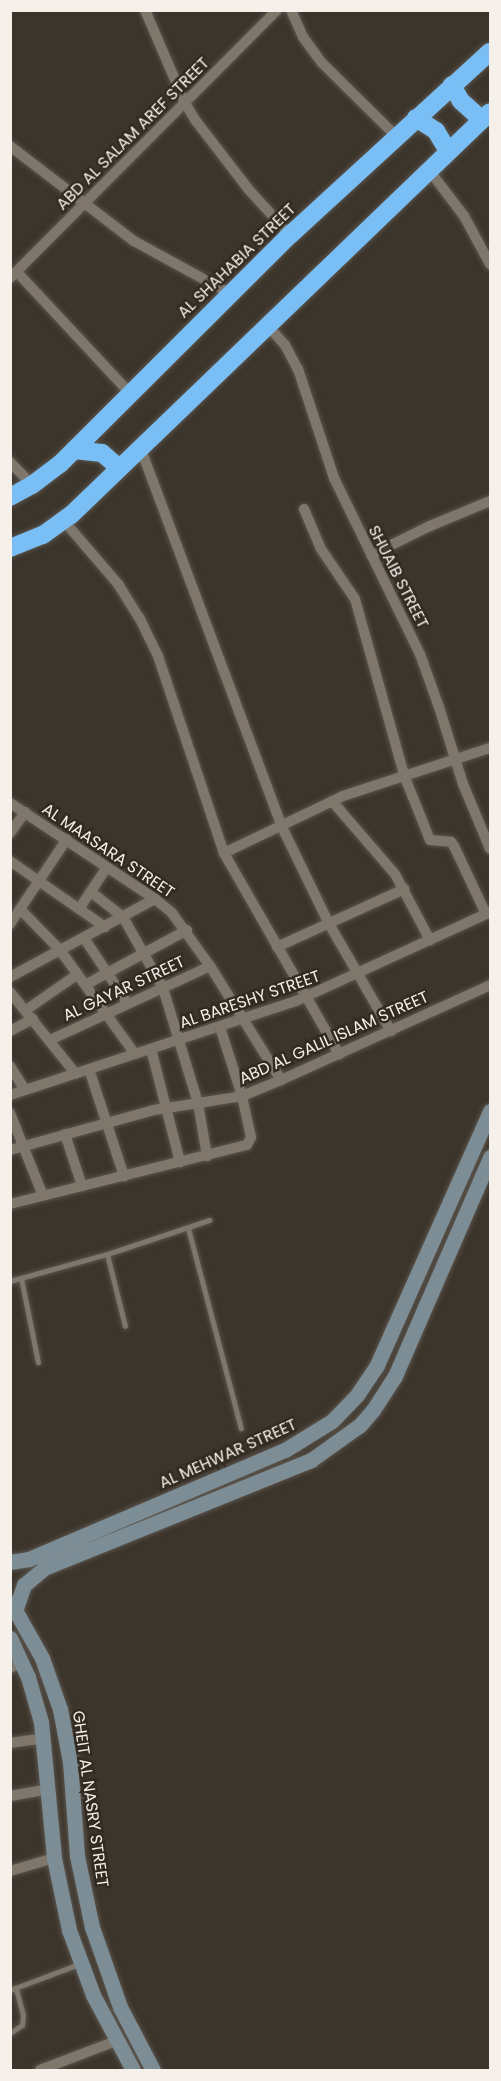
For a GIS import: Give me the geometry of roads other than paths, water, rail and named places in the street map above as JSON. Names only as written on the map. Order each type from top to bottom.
[{"type":"highway","name":"AL SHAHABIA STREET","points":[[10,497],[32,485],[74,450],[290,235],[490,52]]},
{"type":"highway","points":[[10,548],[36,539],[64,521],[486,116],[461,101],[452,85]]},
{"type":"highway","points":[[416,118],[436,130],[448,152]]},
{"type":"highway","points":[[74,450],[102,453],[118,467]]},
{"type":"main road","name":"AL MEHWAR STREET","points":[[10,1562],[29,1559],[285,1450],[317,1432],[345,1409],[378,1365],[490,1111]]},
{"type":"main road","points":[[13,1607],[24,1585],[44,1568],[311,1460],[329,1450],[360,1425],[373,1410],[395,1376],[490,1157]]},
{"type":"main road","name":"GHEIT AL NASRY STREET","points":[[13,1607],[42,1658],[60,1709],[70,1762],[76,1842],[84,1895],[113,1991],[153,2070]]},
{"type":"main road","points":[[10,1638],[16,1666],[36,1700],[44,1738],[54,1858],[61,1897],[80,1964],[116,2041],[133,2070]]},
{"type":"main road","points":[[52,1840],[58,1847],[65,1848],[76,1842]]},
{"type":"main road","points":[[61,1897],[67,1889],[73,1888],[84,1895]]},
{"type":"street","points":[[145,10],[185,103],[216,149],[290,235]]},
{"type":"street","name":"ABD AL SALAM AREF STREET","points":[[14,275],[277,10]]},
{"type":"street","points":[[291,10],[303,37],[322,63],[396,136]]},
{"type":"street","points":[[10,146],[134,241],[231,294]]},
{"type":"street","points":[[429,170],[464,216],[490,264]]},
{"type":"street","points":[[14,275],[130,393]]},
{"type":"street","name":"SHUAIB STREET","points":[[267,325],[285,345],[298,369],[329,467],[420,654],[439,707],[454,760],[490,849]]},
{"type":"street","points":[[140,447],[281,825],[328,922],[391,1031]]},
{"type":"street","points":[[10,462],[32,485]]},
{"type":"street","points":[[371,555],[490,501]]},
{"type":"street","points":[[304,509],[321,549],[355,599],[404,775],[430,840],[451,842],[488,913]]},
{"type":"street","points":[[64,521],[118,584],[139,617],[158,656],[224,853],[339,1054]]},
{"type":"street","points":[[224,853],[332,801],[490,748]]},
{"type":"street","points":[[332,801],[381,856],[404,889],[430,940]]},
{"type":"street","name":"AL MAASARA STREET","points":[[10,802],[155,899],[186,930],[281,1080]]},
{"type":"street","points":[[10,833],[25,812]]},
{"type":"street","points":[[10,924],[67,840]]},
{"type":"street","points":[[10,861],[105,927]]},
{"type":"street","points":[[80,909],[107,867]]},
{"type":"street","points":[[277,947],[404,889]]},
{"type":"street","points":[[91,892],[123,917],[164,988],[198,1103],[207,1156]]},
{"type":"street","points":[[10,977],[155,899]]},
{"type":"street","points":[[20,909],[60,950],[135,1054]]},
{"type":"street","name":"AL BARESHY STREET","points":[[10,1095],[307,997],[488,913]]},
{"type":"street","points":[[86,985],[186,930]]},
{"type":"street","points":[[84,938],[128,1004]]},
{"type":"street","name":"AL GAYAR STREET","points":[[50,1040],[210,966]]},
{"type":"street","points":[[10,1031],[78,974]]},
{"type":"street","name":"ABD AL GALIL ISLAM STREET","points":[[10,1150],[106,1122],[166,1108],[242,1096],[490,985]]},
{"type":"street","points":[[10,992],[76,1074]]},
{"type":"street","points":[[10,1204],[242,1148],[249,1143],[251,1137],[242,1096],[220,1027]]},
{"type":"street","points":[[151,1049],[180,1162]]},
{"type":"street","points":[[10,1066],[25,1090]]},
{"type":"street","points":[[89,1070],[124,1176]]},
{"type":"street","points":[[10,1113],[43,1196]]},
{"type":"street","points":[[65,1134],[82,1186]]},
{"type":"street","points":[[10,1743],[44,1738]]},
{"type":"street","points":[[10,1796],[48,1789]]},
{"type":"street","points":[[10,1871],[54,1858]]},
{"type":"street","points":[[40,2070],[116,2041]]},
{"type":"lane","points":[[10,1281],[107,1254],[209,1221]]},
{"type":"lane","points":[[188,1227],[241,1428]]},
{"type":"lane","points":[[107,1254],[125,1326]]},
{"type":"lane","points":[[21,1278],[38,1362]]},
{"type":"lane","points":[[10,2033],[22,2025],[23,2015],[13,1989],[80,1964]]}]
